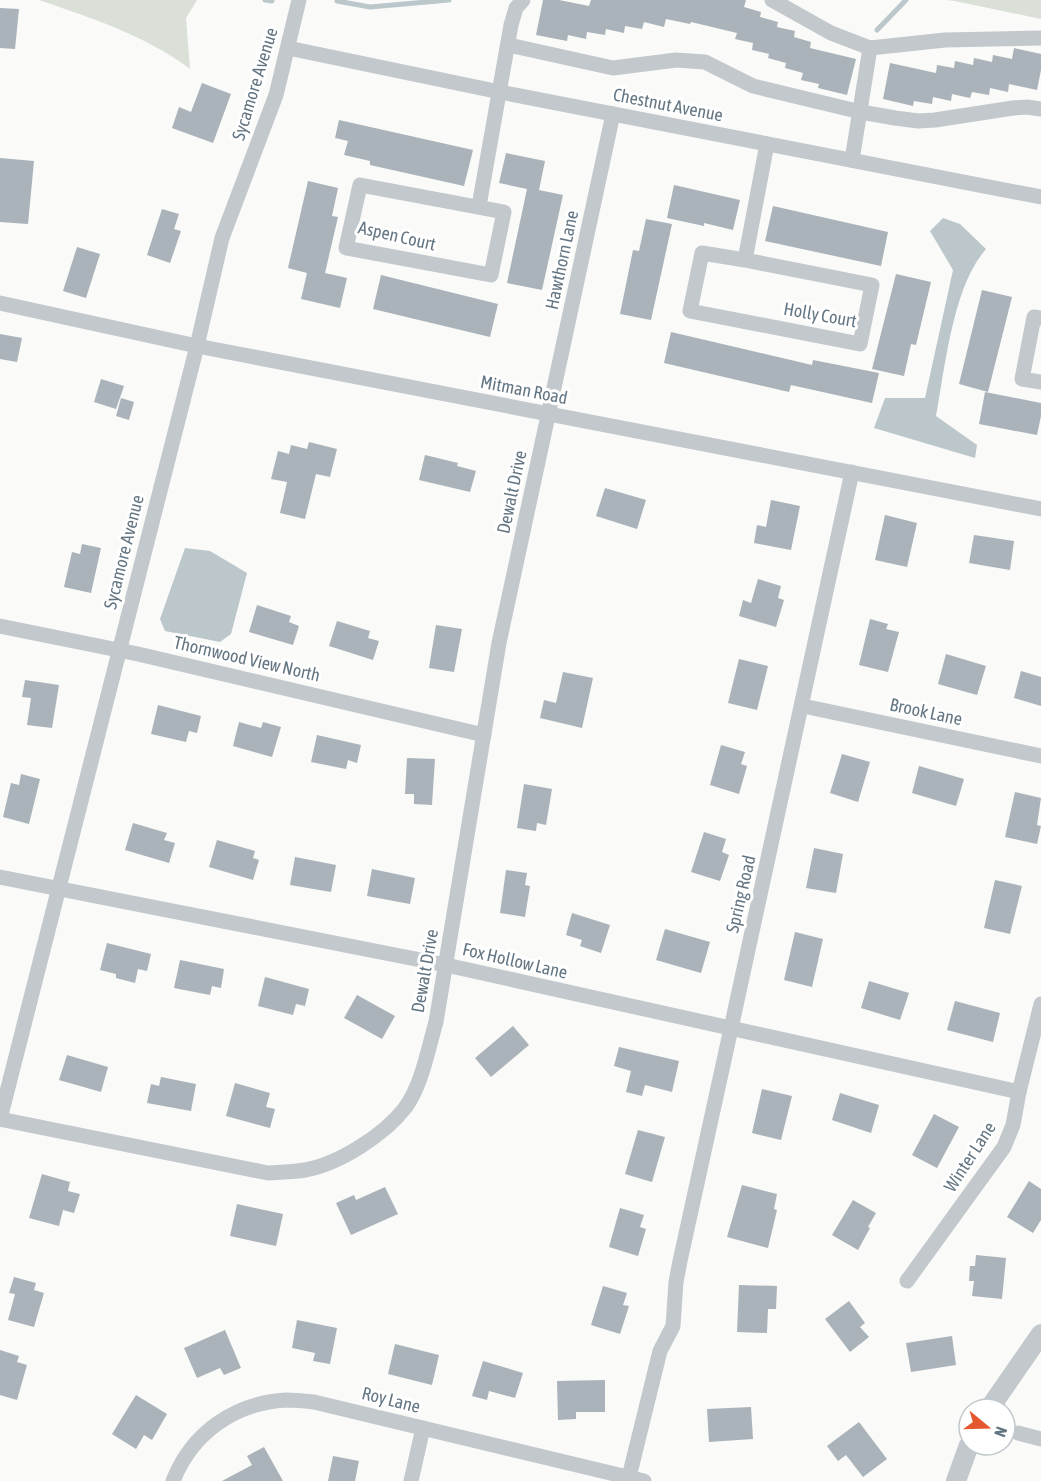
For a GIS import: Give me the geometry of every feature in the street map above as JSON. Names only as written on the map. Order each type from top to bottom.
[{"type":"street","name":"Sycamore Avenue","points":[[0,1119],[197,346],[222,238],[269,115],[288,48],[298,0]]},
{"type":"street","points":[[478,206],[516,8],[524,0]]},
{"type":"street","points":[[772,0],[831,33],[870,48],[945,40],[1041,38]]},
{"type":"street","points":[[509,45],[613,68],[676,60],[705,62],[753,86],[861,112],[918,121],[1013,108],[1041,109]]},
{"type":"street","name":"Chestnut Avenue","points":[[288,48],[501,92],[1041,197]]},
{"type":"street","points":[[852,160],[870,48]]},
{"type":"street","name":"Hawthorn Lane","points":[[549,415],[613,114]]},
{"type":"street","points":[[746,260],[767,144]]},
{"type":"street","name":"Aspen Court","points":[[360,185],[478,206],[504,212],[491,275],[346,248],[360,185]]},
{"type":"street","name":"Holly Court","points":[[702,253],[746,260],[872,285],[860,344],[690,311],[702,253]]},
{"type":"street","name":"Mitman Road","points":[[0,303],[197,346],[1041,508]]},
{"type":"street","points":[[1041,318],[1034,317],[1022,379],[1041,382]]},
{"type":"street","name":"Dewalt Drive","points":[[0,1119],[268,1173],[306,1170],[330,1162],[379,1134],[405,1108],[421,1072],[436,1022],[500,643],[549,415]]},
{"type":"street","name":"Spring Road","points":[[673,1326],[676,1282],[730,1028],[803,706],[852,472]]},
{"type":"street","name":"Thornwood View North","points":[[0,626],[119,650],[484,735]]},
{"type":"street","name":"Brook Lane","points":[[803,706],[1041,756]]},
{"type":"street","name":"Fox Hollow Lane","points":[[0,877],[446,965],[1019,1092]]},
{"type":"street","name":"Winter Lane","points":[[907,1281],[1004,1147],[1013,1125],[1041,1004]]},
{"type":"street","name":"Roy Lane","points":[[173,1481],[194,1443],[214,1425],[260,1404],[286,1400],[314,1402],[634,1480],[654,1372],[660,1351],[673,1326]]},
{"type":"street","points":[[998,1397],[1041,1334]]},
{"type":"street","points":[[411,1481],[423,1428]]},
{"type":"street","points":[[1018,1433],[1041,1439]]},
{"type":"street","points":[[956,1481],[965,1457]]},
{"type":"shaded area","points":[[39,0],[197,0],[186,18],[190,69],[155,46],[136,37]]},
{"type":"shaded area","points":[[947,0],[1041,0],[1041,19],[955,1]]},
{"type":"shaded area","points":[[943,218],[960,224],[986,249],[975,265],[958,305],[947,351],[936,416],[977,445],[975,458],[874,428],[885,398],[925,398],[953,270],[930,231]]},
{"type":"shaded area","points":[[185,548],[210,551],[247,573],[231,634],[220,642],[165,631],[160,619]]},
{"type":"building","points":[[543,0],[559,0],[589,6],[591,0],[746,0],[744,7],[761,12],[760,17],[778,22],[777,27],[795,31],[794,37],[811,42],[810,48],[856,59],[847,95],[818,88],[819,84],[801,80],[803,73],[785,68],[786,63],[768,58],[769,54],[752,50],[753,43],[735,39],[737,33],[691,22],[690,24],[666,19],[664,27],[644,22],[642,29],[625,26],[624,33],[606,29],[605,35],[587,32],[586,39],[568,35],[567,41],[536,35]]},
{"type":"building","points":[[0,8],[19,9],[15,49],[0,48]]},
{"type":"building","points":[[1014,48],[1041,54],[1037,90],[1009,84],[1008,92],[990,88],[989,95],[972,92],[970,98],[952,94],[951,101],[933,97],[932,104],[914,101],[913,106],[883,99],[890,63],[936,73],[937,65],[954,68],[955,61],[973,65],[974,58],[992,62],[993,55],[1012,59]]},
{"type":"building","points":[[202,83],[231,94],[213,143],[172,128],[179,107],[191,112]]},
{"type":"building","points":[[339,120],[473,150],[464,186],[370,165],[370,161],[344,155],[348,141],[335,138]]},
{"type":"building","points":[[506,153],[545,161],[539,190],[563,195],[542,290],[507,283],[527,189],[499,183]]},
{"type":"building","points":[[0,158],[34,161],[28,224],[0,222]]},
{"type":"building","points":[[308,181],[338,188],[332,216],[338,217],[325,273],[347,278],[340,308],[301,299],[307,273],[288,268]]},
{"type":"building","points":[[674,185],[740,200],[733,230],[667,218]]},
{"type":"building","points":[[773,206],[888,232],[881,266],[765,241]]},
{"type":"building","points":[[162,209],[179,214],[174,229],[181,231],[170,263],[147,255]]},
{"type":"building","points":[[646,219],[672,224],[651,320],[620,314],[633,250],[639,251]]},
{"type":"building","points":[[77,247],[100,254],[86,298],[63,291]]},
{"type":"building","points":[[896,274],[931,282],[916,345],[911,344],[904,376],[872,369]]},
{"type":"building","points":[[381,275],[498,304],[490,337],[373,309]]},
{"type":"building","points":[[982,290],[1012,297],[988,392],[959,384]]},
{"type":"building","points":[[671,332],[812,365],[813,360],[879,373],[872,403],[791,385],[789,392],[664,363]]},
{"type":"building","points":[[0,334],[22,338],[17,362],[0,359]]},
{"type":"building","points":[[101,379],[124,386],[116,409],[94,402]]},
{"type":"building","points":[[985,392],[1041,403],[1037,435],[979,424]]},
{"type":"building","points":[[121,398],[134,402],[129,420],[116,416]]},
{"type":"building","points":[[309,442],[337,449],[330,477],[316,474],[305,519],[280,513],[287,482],[271,479],[278,451],[289,454],[291,445],[307,449]]},
{"type":"building","points":[[425,455],[458,463],[457,466],[476,471],[470,492],[419,480]]},
{"type":"building","points":[[605,488],[646,500],[637,529],[596,516]]},
{"type":"building","points":[[771,500],[800,506],[791,550],[754,543],[757,525],[766,527]]},
{"type":"building","points":[[885,515],[917,523],[907,567],[875,560]]},
{"type":"building","points":[[974,535],[1014,541],[1010,570],[969,563]]},
{"type":"building","points":[[82,544],[101,548],[91,593],[64,587],[72,552],[80,554]]},
{"type":"building","points":[[758,579],[781,586],[778,598],[784,600],[776,627],[739,616],[743,600],[751,603]]},
{"type":"building","points":[[257,605],[291,616],[289,622],[299,626],[293,645],[249,632]]},
{"type":"building","points":[[870,619],[888,624],[886,629],[899,632],[888,672],[859,665]]},
{"type":"building","points":[[337,621],[370,631],[368,638],[379,641],[373,660],[329,646]]},
{"type":"building","points":[[436,625],[462,629],[454,672],[429,668]]},
{"type":"building","points":[[946,654],[986,666],[977,695],[938,684]]},
{"type":"building","points":[[739,659],[768,666],[757,710],[728,703]]},
{"type":"building","points":[[1021,671],[1041,677],[1041,706],[1014,698]]},
{"type":"building","points":[[563,672],[593,678],[582,728],[540,718],[544,700],[556,703]]},
{"type":"building","points":[[25,680],[59,685],[52,728],[27,725],[31,698],[22,697]]},
{"type":"building","points":[[158,705],[201,716],[197,733],[189,731],[186,742],[151,734]]},
{"type":"building","points":[[239,722],[261,728],[263,722],[281,727],[272,757],[233,746]]},
{"type":"building","points":[[317,735],[361,745],[357,763],[348,760],[346,769],[311,762]]},
{"type":"building","points":[[721,745],[745,752],[741,764],[747,766],[739,794],[710,785]]},
{"type":"building","points":[[842,754],[870,762],[858,802],[830,793]]},
{"type":"building","points":[[407,758],[435,759],[432,805],[414,804],[414,794],[405,794]]},
{"type":"building","points":[[919,766],[964,779],[956,806],[912,793]]},
{"type":"building","points":[[21,774],[40,779],[29,824],[3,817],[11,783],[19,785]]},
{"type":"building","points":[[524,784],[552,789],[546,825],[537,823],[536,831],[517,828]]},
{"type":"building","points":[[1015,792],[1041,798],[1037,825],[1041,826],[1037,844],[1005,837]]},
{"type":"building","points":[[133,823],[167,833],[164,840],[175,843],[169,863],[125,850]]},
{"type":"building","points":[[704,832],[726,839],[722,852],[729,855],[720,881],[691,872]]},
{"type":"building","points":[[217,840],[255,851],[253,858],[259,860],[253,880],[209,867]]},
{"type":"building","points":[[814,848],[843,854],[836,893],[806,888]]},
{"type":"building","points":[[295,857],[336,865],[331,892],[290,885]]},
{"type":"building","points":[[372,869],[415,878],[410,904],[367,896]]},
{"type":"building","points":[[506,870],[527,873],[525,885],[530,886],[525,917],[500,913]]},
{"type":"building","points":[[995,880],[1022,886],[1010,934],[984,928]]},
{"type":"building","points":[[572,913],[610,925],[601,953],[580,946],[582,940],[566,935]]},
{"type":"building","points":[[665,929],[710,942],[701,973],[656,960]]},
{"type":"building","points":[[795,932],[823,939],[812,987],[784,980]]},
{"type":"building","points":[[107,943],[151,954],[147,971],[138,969],[135,983],[116,978],[116,974],[100,970]]},
{"type":"building","points":[[180,960],[224,969],[221,988],[212,986],[210,995],[174,988]]},
{"type":"building","points":[[265,977],[309,989],[305,1006],[296,1004],[293,1015],[258,1006]]},
{"type":"building","points":[[869,981],[909,993],[900,1020],[861,1008]]},
{"type":"building","points":[[357,995],[395,1016],[382,1039],[344,1018]]},
{"type":"building","points":[[955,1001],[1000,1013],[993,1042],[947,1030]]},
{"type":"building","points":[[513,1026],[529,1045],[491,1077],[475,1058]]},
{"type":"building","points":[[619,1047],[679,1061],[672,1092],[645,1085],[642,1096],[626,1092],[631,1071],[614,1066]]},
{"type":"building","points":[[67,1055],[108,1067],[101,1092],[59,1080]]},
{"type":"building","points":[[161,1077],[196,1084],[191,1111],[147,1103],[151,1084],[159,1086]]},
{"type":"building","points":[[235,1083],[270,1093],[266,1107],[275,1109],[270,1128],[226,1116]]},
{"type":"building","points":[[762,1089],[792,1096],[781,1140],[752,1133]]},
{"type":"building","points":[[840,1093],[879,1105],[871,1133],[832,1120]]},
{"type":"building","points":[[934,1114],[959,1127],[937,1168],[912,1155]]},
{"type":"building","points":[[638,1130],[665,1137],[652,1182],[625,1174]]},
{"type":"building","points":[[42,1174],[70,1182],[68,1191],[80,1194],[74,1213],[63,1210],[59,1226],[29,1218]]},
{"type":"building","points":[[1029,1181],[1041,1189],[1041,1220],[1033,1233],[1007,1217]]},
{"type":"building","points":[[742,1185],[777,1194],[774,1209],[777,1210],[768,1248],[727,1237]]},
{"type":"building","points":[[385,1187],[398,1214],[351,1235],[336,1203],[354,1195],[356,1200]]},
{"type":"building","points":[[853,1200],[876,1213],[858,1250],[832,1235]]},
{"type":"building","points":[[237,1204],[283,1214],[276,1246],[230,1236]]},
{"type":"building","points":[[620,1208],[644,1215],[640,1227],[646,1229],[638,1256],[609,1247]]},
{"type":"building","points":[[976,1255],[1006,1258],[1002,1299],[972,1296],[974,1281],[969,1281],[970,1266],[975,1266]]},
{"type":"building","points":[[14,1277],[36,1283],[34,1290],[44,1293],[34,1327],[8,1320],[15,1294],[9,1293]]},
{"type":"building","points":[[739,1285],[777,1286],[776,1309],[768,1309],[767,1333],[737,1332]]},
{"type":"building","points":[[603,1286],[627,1293],[623,1305],[629,1306],[620,1334],[591,1325]]},
{"type":"building","points":[[849,1301],[865,1323],[860,1327],[869,1337],[850,1352],[825,1319]]},
{"type":"building","points":[[297,1320],[337,1328],[330,1364],[313,1361],[315,1353],[292,1348]]},
{"type":"building","points":[[225,1330],[241,1368],[224,1375],[220,1368],[197,1378],[184,1348]]},
{"type":"building","points":[[952,1336],[956,1365],[911,1372],[906,1343]]},
{"type":"building","points":[[395,1344],[439,1355],[432,1385],[388,1374]]},
{"type":"building","points":[[0,1350],[19,1356],[17,1362],[27,1365],[17,1400],[0,1395]]},
{"type":"building","points":[[483,1361],[523,1373],[515,1398],[489,1391],[487,1400],[472,1396]]},
{"type":"building","points":[[605,1380],[605,1412],[576,1412],[576,1419],[558,1420],[557,1381]]},
{"type":"building","points":[[136,1395],[167,1414],[152,1440],[144,1435],[136,1449],[112,1434]]},
{"type":"building","points":[[751,1407],[753,1439],[709,1442],[707,1409]]},
{"type":"building","points":[[859,1422],[887,1459],[863,1477],[846,1455],[838,1461],[827,1446]]},
{"type":"building","points":[[264,1447],[283,1481],[222,1481],[252,1465],[247,1456]]},
{"type":"building","points":[[333,1456],[359,1461],[355,1481],[328,1481]]},
{"type":"waterway","points":[[265,0],[272,1]]},
{"type":"waterway","points":[[337,1],[370,7],[449,0]]},
{"type":"waterway","points":[[877,30],[906,0]]}]
